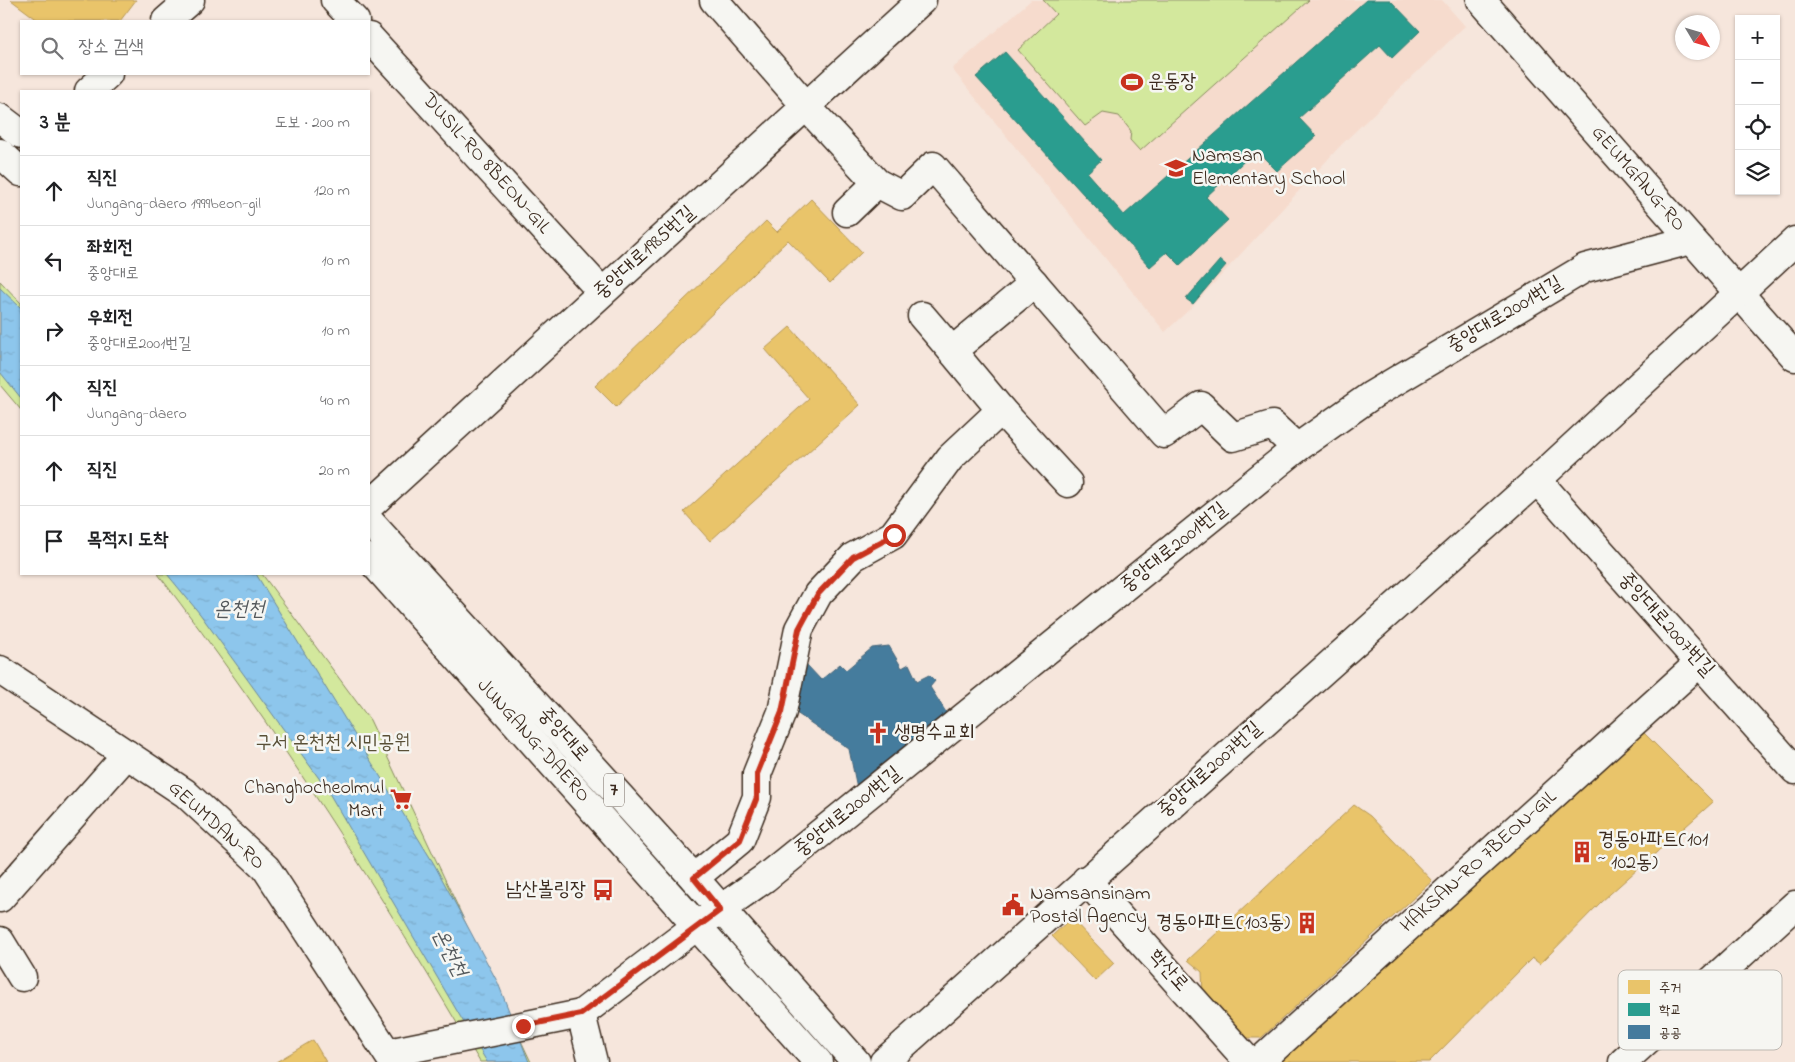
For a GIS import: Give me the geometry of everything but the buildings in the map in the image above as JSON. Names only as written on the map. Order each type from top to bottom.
[{"type":"street","points":[[167,20],[190,0]]},
{"type":"street","points":[[335,0],[354,20]]},
{"type":"street","points":[[714,0],[806,106],[877,183],[902,196],[932,166],[1164,434],[1201,406],[1233,437],[1272,425],[1297,448]]},
{"type":"street","name":"중앙대로1985번길","points":[[370,505],[922,0]]},
{"type":"street","name":"GEUMGANG-RO","points":[[1481,0],[1795,357]]},
{"type":"street","name":"DUSIL-RO 8BEON-GIL","points":[[370,38],[602,292]]},
{"type":"street","points":[[90,90],[107,75]]},
{"type":"street","points":[[0,118],[20,133]]},
{"type":"street","points":[[847,212],[877,183]]},
{"type":"street","name":"중앙대로2001번길","points":[[698,925],[765,878],[1297,448],[1372,395],[1584,268],[1691,240]]},
{"type":"street","name":"중앙대로2007번길","points":[[884,1062],[1537,480],[1795,241]]},
{"type":"street","points":[[952,351],[1034,283]]},
{"type":"street","points":[[922,316],[1001,410],[1068,483]]},
{"type":"street","points":[[694,878],[740,840],[757,797],[757,774],[782,712],[799,629],[818,594],[853,557],[894,535],[950,458],[1001,410]]},
{"type":"street","name":"중앙대로2007번길","points":[[1537,480],[1795,770]]},
{"type":"street","name":"중앙대로","points":[[370,522],[694,878],[720,910],[856,1062]]},
{"type":"street","name":"JUNGANG-DAERO","points":[[370,559],[698,925],[818,1062]]},
{"type":"street","name":"HAKSAN-RO 7BEON-GIL","points":[[1259,1062],[1699,662]]},
{"type":"street","name":"GEUMDAN-RO","points":[[0,670],[185,792],[266,868],[391,1058]]},
{"type":"street","points":[[0,898],[127,754]]},
{"type":"street","name":"학산로","points":[[1086,880],[1249,1062]]},
{"type":"street","points":[[1724,970],[1795,905]]},
{"type":"street","points":[[391,1058],[472,1037],[581,1014],[698,925]]},
{"type":"street","points":[[0,941],[22,977]]},
{"type":"street","points":[[581,1014],[594,1062]]},
{"type":"street","points":[[1623,1062],[1636,1050]]},
{"type":"shaded area","name":"Namsan Elementary School","points":[[1031,0],[1442,0],[1465,26],[1342,144],[1192,307],[1165,332],[952,69]]},
{"type":"green space","name":"운동장","points":[[1043,0],[1309,0],[1140,151],[1130,140],[1131,131],[1119,116],[1103,113],[1085,126],[1018,50],[1056,14]]},
{"type":"green space","points":[[0,281],[20,302],[20,409],[0,385]]},
{"type":"green space","name":"온천천","points":[[159,575],[263,575],[370,720],[531,1062],[480,1062],[405,937],[326,813],[245,692]]},
{"type":"water","points":[[0,288],[20,307],[20,397],[0,372]]},
{"type":"water","name":"온천천","points":[[168,575],[257,575],[434,864],[498,983],[529,1062],[487,1062],[326,788],[200,614]]},
{"type":"place","name":"운동장","points":[[1132,82]]},
{"type":"place","name":"Namsan Elementary School","points":[[1176,168]]},
{"type":"place","name":"생명수교회","points":[[878,733]]},
{"type":"place","name":"Changhocheolmul Mart","points":[[401,799]]},
{"type":"place","name":"경동아파트(101 ~ 102동)","points":[[1582,852]]},
{"type":"place","name":"남산볼링장","points":[[603,890]]},
{"type":"place","name":"Namsansinam Postal Agency","points":[[1013,905]]},
{"type":"place","name":"경동아파트(103동)","points":[[1307,923]]},
{"type":"route","points":[[523,1026],[581,1014],[720,910],[694,878],[740,840],[757,797],[757,774],[782,712],[799,629],[818,594],[853,557],[894,535]]},
{"type":"park label","name":"구서 온천천 시민공원","points":[[333,743]]}]
